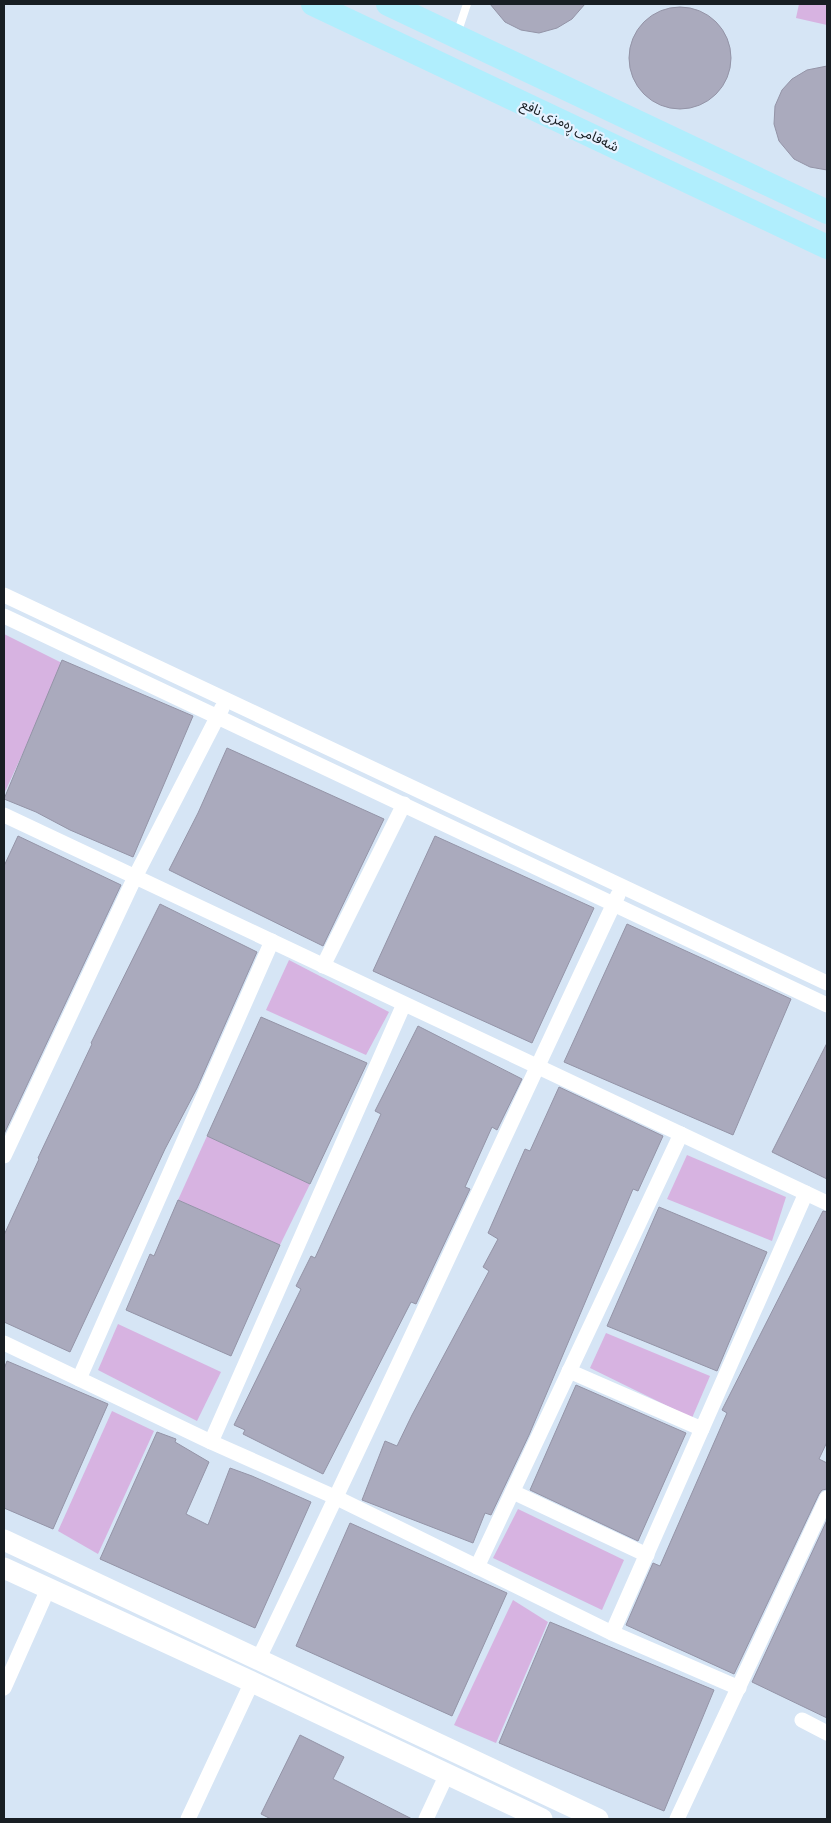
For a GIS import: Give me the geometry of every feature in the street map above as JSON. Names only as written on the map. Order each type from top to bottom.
[{"type":"main road","name":"شەقامی ڕەمزی نافع","points":[[313,4],[827,247]]},
{"type":"main road","points":[[388,4],[827,212]]},
{"type":"main road","points":[[626,152],[643,154],[651,148],[653,143],[652,133],[643,125]]},
{"type":"main road","points":[[721,197],[713,190],[710,181],[712,176],[718,169],[723,167],[734,168]]},
{"type":"street","points":[[5,601],[226,700],[827,983]]},
{"type":"street","points":[[4,616],[827,1004]]},
{"type":"street","points":[[4,1156],[135,877],[226,700]]},
{"type":"street","points":[[324,966],[404,804]]},
{"type":"street","points":[[4,815],[827,1203]]},
{"type":"street","points":[[258,1660],[337,1498],[536,1066],[623,886]]},
{"type":"street","points":[[79,1379],[272,942]]},
{"type":"street","points":[[211,1442],[404,1004]]},
{"type":"street","points":[[477,1567],[681,1134]]},
{"type":"street","points":[[612,1634],[806,1194]]},
{"type":"street","points":[[4,1343],[211,1442],[337,1498],[612,1634],[739,1688]]},
{"type":"street","points":[[569,1371],[702,1429]]},
{"type":"street","points":[[513,1492],[648,1555]]},
{"type":"street","points":[[677,1819],[827,1498]]},
{"type":"street","points":[[4,1540],[598,1819]]},
{"type":"street","points":[[4,1568],[252,1682],[542,1819]]},
{"type":"street","points":[[4,1688],[48,1589]]},
{"type":"street","points":[[194,1656],[204,1635]]},
{"type":"street","points":[[285,1698],[294,1677]]},
{"type":"street","points":[[188,1819],[252,1682]]},
{"type":"street","points":[[802,1720],[827,1733]]},
{"type":"street","points":[[426,1819],[446,1774]]},
{"type":"lane","points":[[456,36],[467,4]]},
{"type":"shaded area","points":[[799,4],[827,4],[827,25],[796,18]]},
{"type":"shaded area","points":[[4,634],[64,664],[4,794]]},
{"type":"shaded area","points":[[289,960],[389,1012],[366,1055],[266,1010]]},
{"type":"shaded area","points":[[207,1136],[310,1184],[280,1245],[178,1200]]},
{"type":"shaded area","points":[[687,1155],[786,1197],[772,1241],[667,1199]]},
{"type":"shaded area","points":[[118,1324],[221,1372],[197,1421],[98,1370]]},
{"type":"shaded area","points":[[606,1333],[710,1376],[692,1418],[590,1368]]},
{"type":"shaded area","points":[[112,1411],[154,1431],[98,1554],[58,1531]]},
{"type":"shaded area","points":[[518,1509],[624,1560],[602,1610],[493,1558]]},
{"type":"shaded area","points":[[513,1600],[548,1622],[496,1743],[454,1725]]},
{"type":"building","points":[[490,4],[585,4],[572,19],[557,28],[539,33],[521,30],[505,22]]},
{"type":"building","points":[[680,7],[700,11],[716,22],[727,38],[731,58],[727,78],[716,94],[700,105],[680,109],[660,105],[644,94],[633,78],[629,58],[633,38],[644,22],[660,11]]},
{"type":"building","points":[[827,66],[827,170],[810,167],[794,159],[779,141],[774,124],[775,106],[782,90],[792,79],[807,70]]},
{"type":"building","points":[[62,660],[193,716],[133,857],[4,799]]},
{"type":"building","points":[[227,748],[384,819],[323,946],[169,870],[198,813]]},
{"type":"building","points":[[18,836],[121,885],[4,1134],[4,866]]},
{"type":"building","points":[[435,836],[594,908],[532,1043],[373,971]]},
{"type":"building","points":[[160,904],[257,952],[197,1088],[165,1149],[70,1352],[4,1322],[4,1235],[91,1043]]},
{"type":"building","points":[[627,924],[791,999],[733,1135],[564,1062]]},
{"type":"building","points":[[261,1017],[367,1063],[310,1184],[207,1136]]},
{"type":"building","points":[[418,1026],[522,1079],[497,1130],[492,1127],[465,1187],[470,1189],[416,1304],[411,1302],[323,1474],[243,1434],[245,1430],[234,1425],[301,1289],[296,1286],[311,1256],[315,1258],[381,1114],[375,1111]]},
{"type":"building","points":[[827,1043],[827,1179],[772,1152]]},
{"type":"building","points":[[559,1087],[663,1136],[638,1191],[633,1189],[529,1435],[491,1515],[485,1513],[473,1543],[362,1500],[385,1441],[397,1446],[489,1271],[483,1267],[498,1239],[488,1233],[525,1149],[530,1151]]},
{"type":"building","points":[[178,1200],[280,1245],[231,1356],[126,1310],[150,1254],[154,1256]]},
{"type":"building","points":[[659,1207],[767,1252],[717,1371],[607,1326]]},
{"type":"building","points":[[823,1211],[827,1212],[827,1442],[819,1459],[827,1463],[827,1489],[822,1490],[819,1494],[734,1674],[626,1625],[653,1563],[660,1566],[727,1413],[722,1410]]},
{"type":"building","points":[[7,1361],[108,1404],[53,1529],[4,1508],[4,1369]]},
{"type":"building","points":[[576,1385],[686,1433],[638,1541],[530,1490]]},
{"type":"building","points":[[157,1432],[176,1439],[175,1442],[209,1462],[186,1514],[208,1525],[230,1468],[311,1502],[255,1628],[100,1559]]},
{"type":"building","points":[[827,1520],[827,1718],[752,1682]]},
{"type":"building","points":[[350,1523],[507,1593],[452,1716],[296,1646]]},
{"type":"building","points":[[550,1622],[714,1690],[664,1811],[499,1743]]},
{"type":"building","points":[[300,1735],[344,1757],[333,1779],[412,1819],[271,1819],[261,1814]]}]
